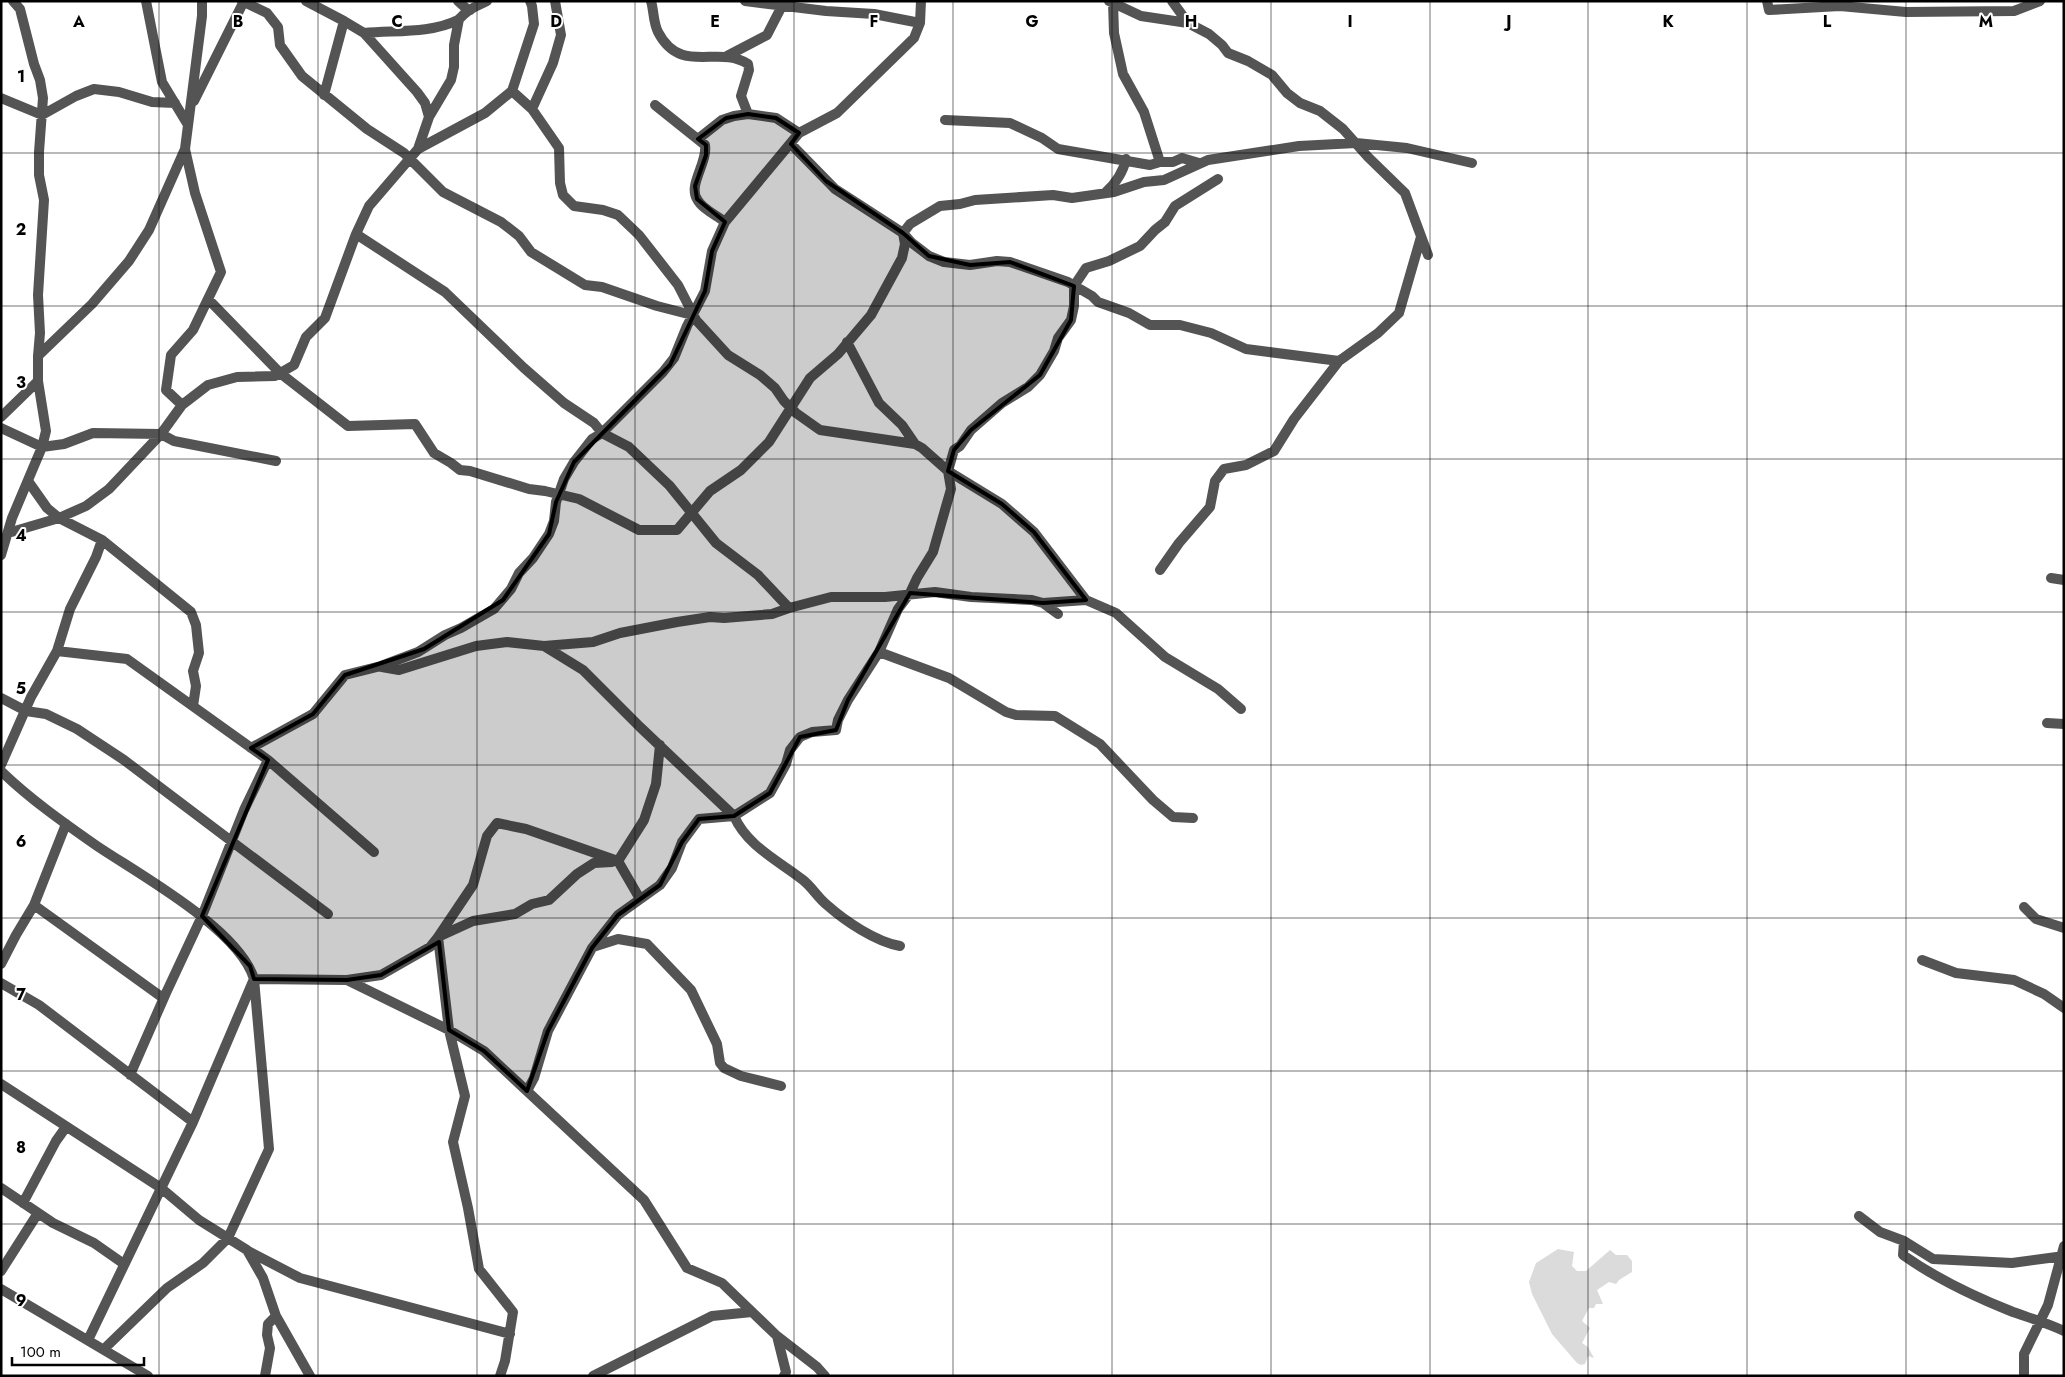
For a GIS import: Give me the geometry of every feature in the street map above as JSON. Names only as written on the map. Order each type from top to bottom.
[{"type":"street","points":[[1,555],[12,518],[42,447],[46,431],[38,380],[40,333],[38,295],[44,200],[39,175],[43,98],[40,80],[20,9],[13,1]]},
{"type":"street","points":[[146,1],[162,82],[188,125]]},
{"type":"street","points":[[38,356],[92,304],[129,261],[149,230],[185,149],[202,1]]},
{"type":"street","points":[[306,1],[364,33],[425,102],[429,117]]},
{"type":"street","points":[[458,1],[468,10]]},
{"type":"street","points":[[364,33],[390,30],[423,31],[459,19],[468,10],[488,1]]},
{"type":"street","points":[[8,534],[59,518],[86,506],[109,489],[161,434],[182,405],[208,385],[237,378],[275,376],[294,365],[306,337],[326,318],[356,234],[370,206],[418,149],[485,112],[512,91],[534,24],[530,1]]},
{"type":"street","points":[[532,109],[553,64],[561,35],[555,1]]},
{"type":"street","points":[[651,1],[657,30],[670,48],[684,55],[694,57],[726,56],[748,64],[749,70],[741,96],[748,114]]},
{"type":"street","points":[[745,1],[783,3],[874,14],[920,23]]},
{"type":"street","points":[[251,748],[313,714],[345,675],[381,666],[424,649],[494,608],[511,589],[522,568],[532,558],[549,534],[564,479],[574,462],[592,438],[602,433],[670,365],[705,291],[712,251],[725,222],[799,133],[837,113],[914,38],[920,23],[920,1]]},
{"type":"street","points":[[1172,1],[1188,23]]},
{"type":"street","points":[[1766,1],[1769,10],[1840,6],[1906,12],[2014,11],[2040,1]]},
{"type":"street","points":[[190,107],[243,2],[268,13],[278,26],[280,44],[302,76],[367,128],[409,158],[443,192],[501,222],[519,236],[531,252],[585,285],[602,287],[656,306],[692,316]]},
{"type":"street","points":[[1111,2],[1141,16],[1188,23],[1209,34],[1228,53],[1248,61],[1272,75],[1300,104],[1320,111],[1356,143],[1406,193],[1428,255]]},
{"type":"street","points":[[1111,2],[1114,32],[1123,74],[1144,112],[1160,162]]},
{"type":"street","points":[[726,56],[767,35],[783,3]]},
{"type":"street","points":[[418,149],[429,117],[451,80],[454,67],[454,45],[459,19]]},
{"type":"street","points":[[324,94],[344,22]]},
{"type":"street","points":[[42,116],[76,96],[94,90],[119,92],[152,102],[175,103]]},
{"type":"street","points":[[512,91],[532,109],[559,148],[560,183],[563,195],[574,206],[602,210],[618,215],[639,235],[678,285],[692,316],[728,355],[760,375],[775,388],[802,419],[825,431],[915,444],[922,448],[948,471],[1002,504],[1034,532],[1086,600]]},
{"type":"street","points":[[1,98],[42,116]]},
{"type":"street","points":[[655,105],[705,145],[706,155],[695,186],[696,199],[725,222]]},
{"type":"street","points":[[698,139],[722,120],[748,114],[776,118],[799,133]]},
{"type":"street","points":[[945,120],[1010,123],[1042,138],[1058,149],[1075,153],[1089,153],[1112,160],[1126,159],[1150,165],[1160,162],[1173,162],[1182,158],[1199,163]]},
{"type":"street","points":[[208,299],[280,373],[348,426],[415,424],[434,453],[460,470],[529,489],[579,499],[640,530],[677,530],[710,491],[741,470],[763,448],[810,378],[819,368],[833,358],[871,315],[905,249],[903,233],[910,224],[940,206],[975,200],[1053,195],[1072,198],[1105,193],[1144,182],[1164,180],[1199,163],[1232,155],[1299,146],[1356,143],[1407,148],[1472,163]]},
{"type":"street","points":[[791,144],[836,189],[903,233],[912,243],[929,256],[944,262],[970,265],[997,261],[1010,262],[1043,272],[1074,286],[1092,296],[1098,302],[1137,317],[1150,325],[1180,325],[1211,333],[1246,349],[1339,362]]},
{"type":"street","points":[[182,405],[166,390],[171,355],[193,330],[221,272],[195,193],[185,149]]},
{"type":"street","points":[[1105,193],[1119,177],[1126,159]]},
{"type":"street","points":[[527,1091],[534,1078],[548,1031],[592,948],[618,915],[660,885],[672,868],[682,842],[699,819],[734,816],[770,793],[786,764],[790,750],[800,737],[812,732],[836,730],[838,720],[848,700],[879,652],[898,609],[910,593],[933,552],[951,488],[948,471],[954,450],[960,446],[971,430],[1002,402],[1028,387],[1040,375],[1054,351],[1058,338],[1070,320],[1074,306],[1074,286],[1086,268],[1109,261],[1140,246],[1165,222],[1175,206],[1218,179]]},
{"type":"street","points":[[356,234],[445,292],[524,368],[564,403],[594,423],[602,433],[629,447],[669,485],[716,543],[758,575],[789,608]]},
{"type":"street","points":[[1160,570],[1179,543],[1210,507],[1215,481],[1224,468],[1246,465],[1274,451],[1294,419],[1339,362],[1378,333],[1399,313],[1421,237]]},
{"type":"street","points":[[847,342],[879,403],[902,425],[915,444]]},
{"type":"street","points":[[1,417],[38,380]]},
{"type":"street","points":[[1,428],[42,447],[64,444],[93,433],[161,434],[174,441],[276,461]]},
{"type":"street","points":[[28,481],[47,508],[59,518],[102,540],[191,612],[196,625],[199,653],[193,671],[196,686],[193,706]]},
{"type":"street","points":[[1,765],[56,651],[70,608],[96,557],[102,540]]},
{"type":"street","points":[[2051,578],[2064,580]]},
{"type":"street","points":[[381,666],[399,670],[476,646],[507,642],[544,646],[593,642],[620,633],[710,617],[724,618],[772,614],[831,597],[885,596],[935,592],[1043,603],[1086,600],[1116,613],[1165,657],[1218,689],[1241,709]]},
{"type":"street","points":[[1043,603],[1058,614]]},
{"type":"street","points":[[544,646],[583,670],[734,816],[739,827],[751,840],[805,882],[828,906],[876,939],[900,946]]},
{"type":"street","points":[[56,651],[127,658],[268,760],[374,852]]},
{"type":"street","points":[[879,652],[949,678],[1006,712],[1016,715],[1055,716],[1100,744],[1153,800],[1173,817],[1193,818]]},
{"type":"street","points":[[1,698],[26,711],[46,714],[77,729],[124,760],[328,914]]},
{"type":"street","points":[[2047,723],[2064,724]]},
{"type":"street","points":[[618,861],[644,820],[656,784],[660,745]]},
{"type":"street","points":[[130,1075],[163,998],[202,916],[244,810],[268,760]]},
{"type":"street","points":[[1,771],[21,790],[66,824],[202,916],[250,966],[254,978],[269,1149],[228,1238],[203,1263],[167,1288],[104,1349]]},
{"type":"street","points":[[254,978],[347,980],[382,975],[430,947],[473,885],[488,836],[497,823],[526,829],[618,861],[640,899]]},
{"type":"street","points":[[1,964],[34,905],[66,824]]},
{"type":"street","points":[[438,937],[473,921],[515,914],[532,904],[549,900],[577,874],[594,863],[618,861]]},
{"type":"street","points":[[34,905],[163,998]]},
{"type":"street","points":[[2024,907],[2036,919],[2064,928]]},
{"type":"street","points":[[438,937],[449,1030],[465,1096],[453,1142],[479,1269],[513,1312],[505,1361],[500,1376]]},
{"type":"street","points":[[592,948],[618,939],[647,944],[691,990],[717,1044],[720,1064],[741,1076],[781,1086]]},
{"type":"street","points":[[1922,960],[1956,973],[2014,980],[2044,994],[2064,1008]]},
{"type":"street","points":[[88,1340],[193,1122],[254,978]]},
{"type":"street","points":[[347,980],[449,1030],[484,1051],[644,1200],[687,1268],[722,1283],[777,1336],[818,1367],[825,1376]]},
{"type":"street","points":[[1,983],[39,1006],[193,1122]]},
{"type":"street","points":[[1,1084],[161,1188],[199,1220],[247,1250],[300,1278],[510,1334]]},
{"type":"street","points":[[23,1203],[56,1141],[66,1127]]},
{"type":"street","points":[[1,1188],[53,1223],[94,1242],[124,1264]]},
{"type":"street","points":[[1,1272],[38,1213]]},
{"type":"street","points":[[1859,1216],[1880,1232],[1904,1241],[1933,1259],[2012,1263],[2062,1257]]},
{"type":"street","points":[[1904,1241],[1903,1256],[1932,1276],[2012,1311],[2040,1320],[2064,1331]]},
{"type":"street","points":[[2024,1376],[2024,1354],[2048,1305],[2064,1246]]},
{"type":"street","points":[[247,1250],[263,1278],[276,1316],[310,1376]]},
{"type":"street","points":[[1,1289],[148,1376]]},
{"type":"street","points":[[593,1376],[712,1316],[752,1312]]},
{"type":"street","points":[[265,1376],[270,1348],[267,1336],[268,1324],[276,1316]]},
{"type":"street","points":[[777,1336],[786,1372],[784,1376]]},
{"type":"highlighted area","points":[[748,114],[776,118],[799,133],[791,144],[826,181],[903,233],[929,256],[970,265],[1010,262],[1074,286],[1071,320],[1040,375],[971,430],[954,450],[948,471],[1002,504],[1034,532],[1086,600],[1043,603],[910,593],[848,700],[836,730],[800,737],[770,793],[734,816],[699,819],[682,842],[660,885],[618,915],[592,948],[548,1031],[527,1091],[484,1051],[449,1030],[439,942],[381,975],[347,980],[254,979],[250,966],[202,916],[268,760],[251,748],[313,714],[345,675],[424,649],[503,600],[549,534],[556,502],[574,462],[670,365],[705,291],[712,251],[725,222],[697,199],[695,186],[706,155],[706,145],[698,139],[726,118]]},
{"type":"shaded area","points":[[1558,1249],[1574,1252],[1572,1266],[1577,1271],[1586,1271],[1610,1250],[1616,1255],[1627,1255],[1632,1261],[1632,1272],[1616,1284],[1609,1282],[1597,1290],[1603,1304],[1596,1304],[1594,1308],[1589,1308],[1582,1321],[1590,1328],[1582,1343],[1588,1347],[1594,1358],[1588,1356],[1585,1364],[1581,1365],[1577,1363],[1552,1334],[1532,1294],[1529,1282],[1536,1263]]}]
